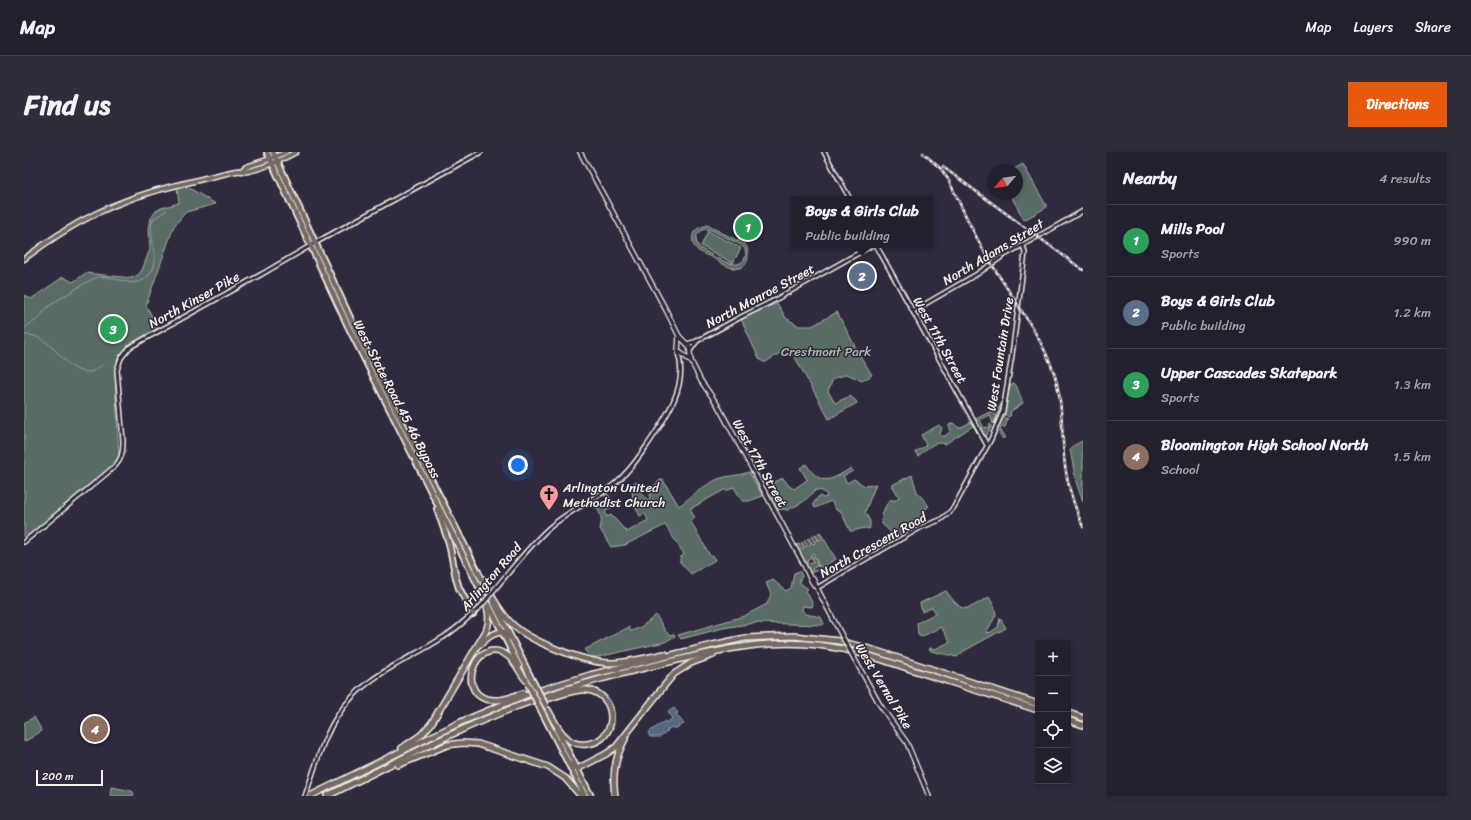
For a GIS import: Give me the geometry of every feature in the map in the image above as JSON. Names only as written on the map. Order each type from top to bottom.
[{"type":"highway","points":[[267,152],[274,160]]},
{"type":"highway","points":[[273,152],[274,160]]},
{"type":"highway","name":"West State Road 45 46 Bypass","points":[[274,160],[366,361],[502,632],[529,682]]},
{"type":"highway","name":"West State Road 45 46 Bypass","points":[[313,244],[511,638],[529,682]]},
{"type":"highway","points":[[366,361],[373,365]]},
{"type":"highway","points":[[411,452],[419,456]]},
{"type":"highway","points":[[436,502],[449,543],[459,588],[473,614]]},
{"type":"highway","points":[[476,569],[502,612],[516,627],[533,639],[583,659],[613,663],[686,649],[705,647]]},
{"type":"highway","points":[[362,771],[413,741],[426,730],[436,716],[470,660],[486,630],[489,620],[488,610],[480,588]]},
{"type":"highway","points":[[470,660],[484,640],[496,633],[504,632],[511,638]]},
{"type":"highway","points":[[591,796],[577,768],[544,708],[529,682],[512,660],[505,654],[498,652],[489,653],[481,657],[474,664],[471,674],[471,682],[476,691],[484,698],[494,700],[567,682],[705,647],[745,638],[769,636],[806,637],[839,641],[870,649],[1035,703]]},
{"type":"highway","points":[[327,796],[467,728],[508,710],[551,694],[596,680],[754,644],[795,643],[843,649],[874,657],[1035,709]]},
{"type":"highway","points":[[577,768],[613,749],[666,683],[681,669],[705,658],[741,649],[754,644]]},
{"type":"highway","points":[[309,794],[362,771],[483,712],[528,694],[567,682]]},
{"type":"highway","points":[[508,710],[575,691],[588,690],[600,694],[608,702],[611,712],[611,723],[607,733],[598,741],[588,744],[579,744],[571,741],[564,735],[544,708]]},
{"type":"highway","points":[[544,708],[585,796]]},
{"type":"highway","points":[[1071,715],[1083,718]]},
{"type":"highway","points":[[1071,721],[1083,725]]},
{"type":"highway","points":[[615,796],[614,781],[617,757],[634,724]]},
{"type":"highway","points":[[360,780],[437,748],[454,744],[469,743],[485,746],[548,767],[565,778],[581,796]]},
{"type":"highway","points":[[569,764],[577,768]]},
{"type":"main road","points":[[274,160],[286,152]]},
{"type":"main road","points":[[24,258],[76,223],[129,198],[176,185],[242,170],[247,166],[274,160],[296,152]]},
{"type":"main road","points":[[580,152],[664,305],[679,336],[689,347],[689,351],[684,355],[678,353],[677,349],[679,345],[679,336]]},
{"type":"main road","points":[[679,345],[682,343],[686,344]]},
{"type":"main road","name":"West 17th Street","points":[[689,351],[691,361],[703,385],[717,404],[817,588]]},
{"type":"main road","name":"West 17th Street","points":[[684,355],[691,361]]},
{"type":"main road","name":"West Vernal Pike","points":[[817,588],[878,702],[902,735],[913,756],[929,796]]},
{"type":"street","name":"North Kinser Pike","points":[[24,542],[113,468],[120,459],[123,452],[123,441],[118,370],[119,362],[124,352],[137,342],[481,152]]},
{"type":"street","points":[[824,152],[848,196]]},
{"type":"street","name":"North Adams Street","points":[[913,311],[977,274],[1003,256],[1083,211]]},
{"type":"street","name":"West Fountain Drive","points":[[940,520],[954,507],[987,445],[1003,411],[1019,304],[1025,253],[1023,245]]},
{"type":"street","name":"North Monroe Street","points":[[686,344],[697,341],[869,248]]},
{"type":"street","name":"West 11th Street","points":[[876,248],[913,311],[987,445]]},
{"type":"street","name":"North Monroe Street","points":[[689,351],[697,341]]},
{"type":"street","name":"Arlington Road","points":[[678,353],[682,362]]},
{"type":"street","name":"Arlington Road","points":[[306,796],[309,794],[320,752],[331,727],[338,714],[354,694],[381,673],[451,633],[482,605],[548,529],[565,516],[605,491],[627,472],[653,436],[672,404],[680,383],[684,355]]},
{"type":"street","name":"North Crescent Road","points":[[817,588],[922,527],[940,520]]},
{"type":"green space","points":[[1023,164],[1047,207],[1024,220],[1013,200],[1023,200]]},
{"type":"green space","points":[[186,186],[216,204],[186,212],[174,226],[146,305],[158,328],[129,346],[120,357],[115,375],[119,457],[111,467],[24,540],[24,295],[31,299],[63,277],[73,282],[86,273],[131,278],[138,275],[142,270],[150,249],[149,229],[151,218],[156,211],[161,208],[179,203],[177,188]]},
{"type":"green space","points":[[707,225],[746,245],[748,257],[747,261],[742,267],[733,268],[722,264],[696,249],[693,242],[694,232]],"holes":[[[706,229],[741,245],[745,249],[746,254],[743,261],[739,264],[726,262],[700,248],[696,239],[698,234]]]},
{"type":"green space","points":[[708,231],[741,248],[733,263],[701,246]]},
{"type":"green space","name":"Crestmont Park","points":[[777,303],[786,318],[799,326],[812,326],[837,312],[872,375],[862,381],[847,374],[833,379],[828,391],[835,403],[850,396],[857,403],[829,419],[792,352],[782,352],[766,362],[759,359],[741,319]]},
{"type":"green space","points":[[1014,383],[1023,403],[1010,412],[1011,415],[1009,417],[1004,414],[1010,386]]},
{"type":"green space","points":[[1001,406],[1002,408],[997,424],[994,424]]},
{"type":"green space","points":[[1001,406],[993,424],[990,415],[980,420],[984,428],[987,427],[989,429],[990,424],[992,426],[984,438],[974,420]]},
{"type":"green space","points":[[1003,417],[1008,419],[1005,427],[1000,429],[1005,437],[1003,439],[997,430]]},
{"type":"green space","points":[[971,422],[973,426],[945,444],[934,444],[918,456],[915,452],[926,445],[921,435],[939,425],[942,428],[940,434],[945,436],[951,431],[949,425],[953,423],[959,428]]},
{"type":"green space","points":[[1082,441],[1083,502],[1076,482],[1070,449]]},
{"type":"green space","points":[[806,464],[812,472],[822,479],[827,480],[838,476],[851,468],[853,471],[843,476],[847,483],[854,479],[865,486],[876,484],[865,512],[870,521],[869,529],[864,528],[850,531],[840,510],[837,511],[831,501],[815,508],[813,504],[818,497],[827,497],[822,491],[816,490],[803,502],[788,510],[778,510],[770,494],[777,491],[772,483],[783,478],[789,486],[794,489],[807,480],[800,468]]},
{"type":"green space","points":[[749,472],[763,496],[749,501],[742,501],[734,487],[729,490],[724,490],[690,509],[695,518],[691,522],[711,557],[713,556],[715,560],[691,574],[680,562],[680,558],[684,554],[665,525],[625,545],[611,547],[600,529],[601,518],[599,512],[592,504],[592,501],[595,500],[604,506],[609,502],[604,495],[607,493],[615,505],[605,512],[607,517],[611,515],[627,532],[648,520],[645,514],[640,516],[634,505],[631,485],[636,482],[643,495],[649,500],[652,488],[660,480],[663,480],[679,506],[718,479]]},
{"type":"green space","points":[[912,475],[917,492],[929,506],[922,513],[926,519],[896,537],[882,524],[883,513],[885,506],[892,499],[894,501],[899,497],[892,485]]},
{"type":"green space","points":[[820,532],[836,559],[820,568],[813,553],[810,555],[813,556],[814,560],[811,557],[807,560],[808,563],[815,561],[817,564],[816,566],[818,565],[819,567],[817,566],[812,569],[813,571],[817,570],[811,573],[796,545],[799,544],[802,550],[804,548],[801,543],[802,542],[805,547],[807,546],[804,541],[805,540],[809,545],[811,544],[807,539],[809,538],[813,544],[815,543],[811,537],[813,536],[816,541],[818,540],[814,535],[816,534],[819,540],[821,539],[818,533]]},
{"type":"green space","points":[[800,571],[802,577],[800,578],[800,583],[808,589],[806,591],[813,604],[812,607],[803,606],[802,610],[805,614],[821,617],[824,624],[823,625],[755,623],[723,628],[681,639],[678,635],[744,616],[767,604],[771,594],[766,583],[773,580],[786,591],[791,588],[794,573]]},
{"type":"green space","points":[[946,591],[957,604],[965,608],[969,608],[989,597],[994,606],[996,615],[986,633],[991,632],[998,627],[1000,618],[1006,628],[964,651],[957,657],[931,651],[929,649],[930,648],[935,649],[950,642],[941,627],[921,637],[918,635],[917,623],[936,613],[932,607],[922,612],[920,603]]},
{"type":"green space","points":[[656,615],[666,632],[670,635],[674,634],[675,636],[665,642],[598,657],[591,657],[584,650],[629,627],[630,631],[637,629]]},
{"type":"green space","points":[[34,717],[42,731],[24,742],[24,723]]},
{"type":"green space","points":[[111,787],[132,791],[134,793],[133,796],[110,796]]},
{"type":"water","points":[[746,221],[750,221],[751,226],[753,227],[755,225],[757,228],[754,232],[750,230],[744,231],[743,226],[747,225]]},
{"type":"water","points":[[674,708],[678,713],[676,714],[684,724],[674,729],[672,727],[668,729],[667,732],[660,737],[649,736],[649,732],[665,721],[666,723],[672,719],[668,712]]},
{"type":"waterway","points":[[24,329],[39,318],[50,306],[94,278],[106,277],[135,283],[147,277],[153,269],[155,263],[151,232],[153,219],[167,210]]},
{"type":"waterway","points":[[24,335],[34,336],[43,340],[72,367],[80,371],[91,372],[102,365]]},
{"type":"railway","points":[[923,153],[940,168],[948,179],[985,253],[1025,315],[1041,343],[1053,370],[1059,394],[1065,466],[1068,482],[1083,527]]},
{"type":"railway","points":[[943,167],[1083,270]]},
{"type":"place","name":"Mills Pool","points":[[748,227]]},
{"type":"place","name":"Boys & Girls Club","points":[[862,276]]},
{"type":"place","name":"Upper Cascades Skatepark","points":[[113,329]]},
{"type":"place","name":"Arlington United Methodist Church","points":[[549,511]]},
{"type":"place","name":"Bloomington High School North","points":[[95,729]]}]
